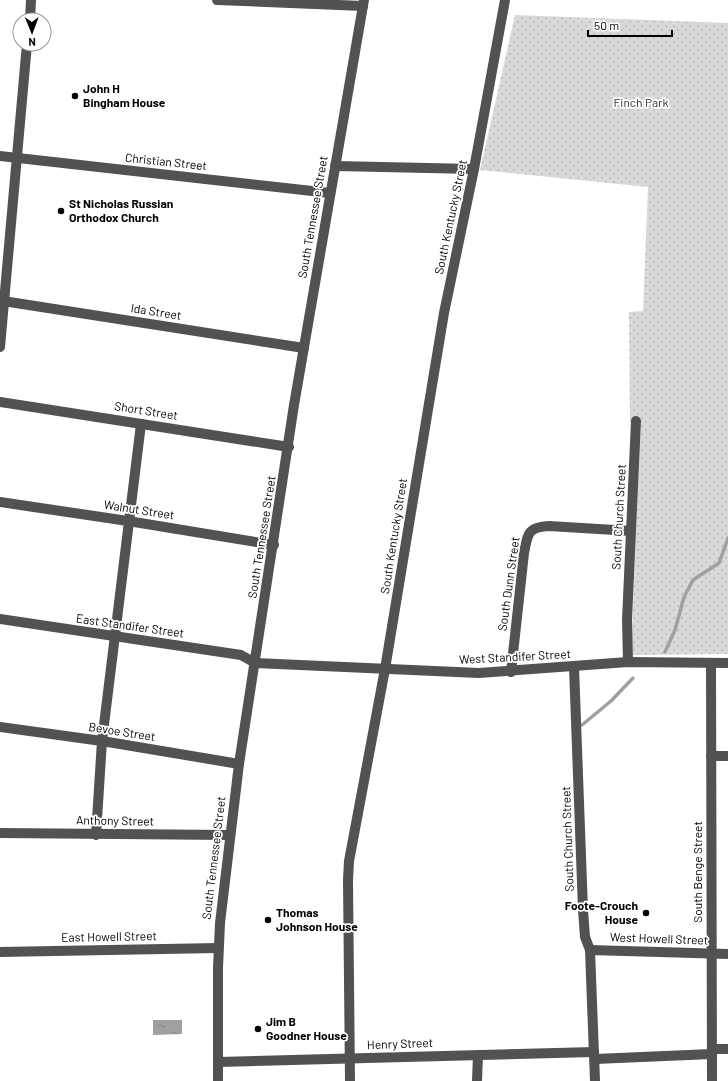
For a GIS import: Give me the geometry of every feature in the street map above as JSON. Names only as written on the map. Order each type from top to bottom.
[{"type":"street","points":[[30,12],[31,0]]},
{"type":"street","points":[[217,0],[363,3]]},
{"type":"street","name":"South Kentucky Street","points":[[350,1081],[349,861],[385,669],[444,313],[474,169],[505,0]]},
{"type":"street","name":"South Tennessee Street","points":[[218,1081],[218,948],[239,764],[304,348],[363,3]]},
{"type":"street","points":[[0,347],[3,301],[27,52]]},
{"type":"street","name":"Christian Street","points":[[0,156],[330,193]]},
{"type":"street","points":[[335,166],[474,169]]},
{"type":"street","name":"Ida Street","points":[[3,301],[304,348]]},
{"type":"street","name":"Short Street","points":[[0,402],[289,446]]},
{"type":"street","name":"South Church Street","points":[[628,662],[631,531],[636,421]]},
{"type":"street","points":[[96,835],[102,741],[141,424]]},
{"type":"street","name":"Walnut Street","points":[[0,502],[274,545]]},
{"type":"street","name":"South Dunn Street","points":[[511,672],[524,553],[528,534],[532,529],[538,526],[550,526],[631,531]]},
{"type":"street","name":"East Standifer Street","points":[[0,619],[241,655],[255,663]]},
{"type":"street","name":"West Standifer Street","points":[[255,663],[479,673],[511,672],[628,662],[728,663]]},
{"type":"street","name":"South Benge Street","points":[[711,663],[712,1081]]},
{"type":"street","name":"South Church Street","points":[[574,667],[582,910],[585,937],[590,950],[595,1081]]},
{"type":"street","name":"Bevoe Street","points":[[0,727],[102,741],[239,764]]},
{"type":"street","points":[[711,756],[728,756]]},
{"type":"street","name":"Anthony Street","points":[[0,833],[230,835]]},
{"type":"street","name":"East Howell Street","points":[[0,952],[218,948]]},
{"type":"street","name":"West Howell Street","points":[[590,950],[728,954]]},
{"type":"street","points":[[594,1056],[712,1052],[728,1049]]},
{"type":"street","name":"Henry Street","points":[[218,1062],[558,1053],[594,1056]]},
{"type":"street","points":[[477,1081],[478,1055]]},
{"type":"green space","name":"Finch Park","points":[[515,15],[728,23],[728,654],[631,655],[641,421],[630,422],[629,312],[643,311],[648,187],[480,170]]},
{"type":"water","points":[[153,1020],[182,1020],[182,1034],[153,1035]]},
{"type":"waterway","points":[[665,652],[675,630],[684,597],[693,580],[719,563],[728,538]]},
{"type":"waterway","points":[[582,725],[611,701],[633,678]]},
{"type":"place","name":"John H Bingham House","points":[[75,96]]},
{"type":"place","name":"St Nicholas Russian Orthodox Church","points":[[61,211]]},
{"type":"place","name":"Foote-Crouch House","points":[[646,913]]},
{"type":"place","name":"Thomas Johnson House","points":[[268,920]]},
{"type":"place","name":"Jim B Goodner House","points":[[258,1029]]}]
